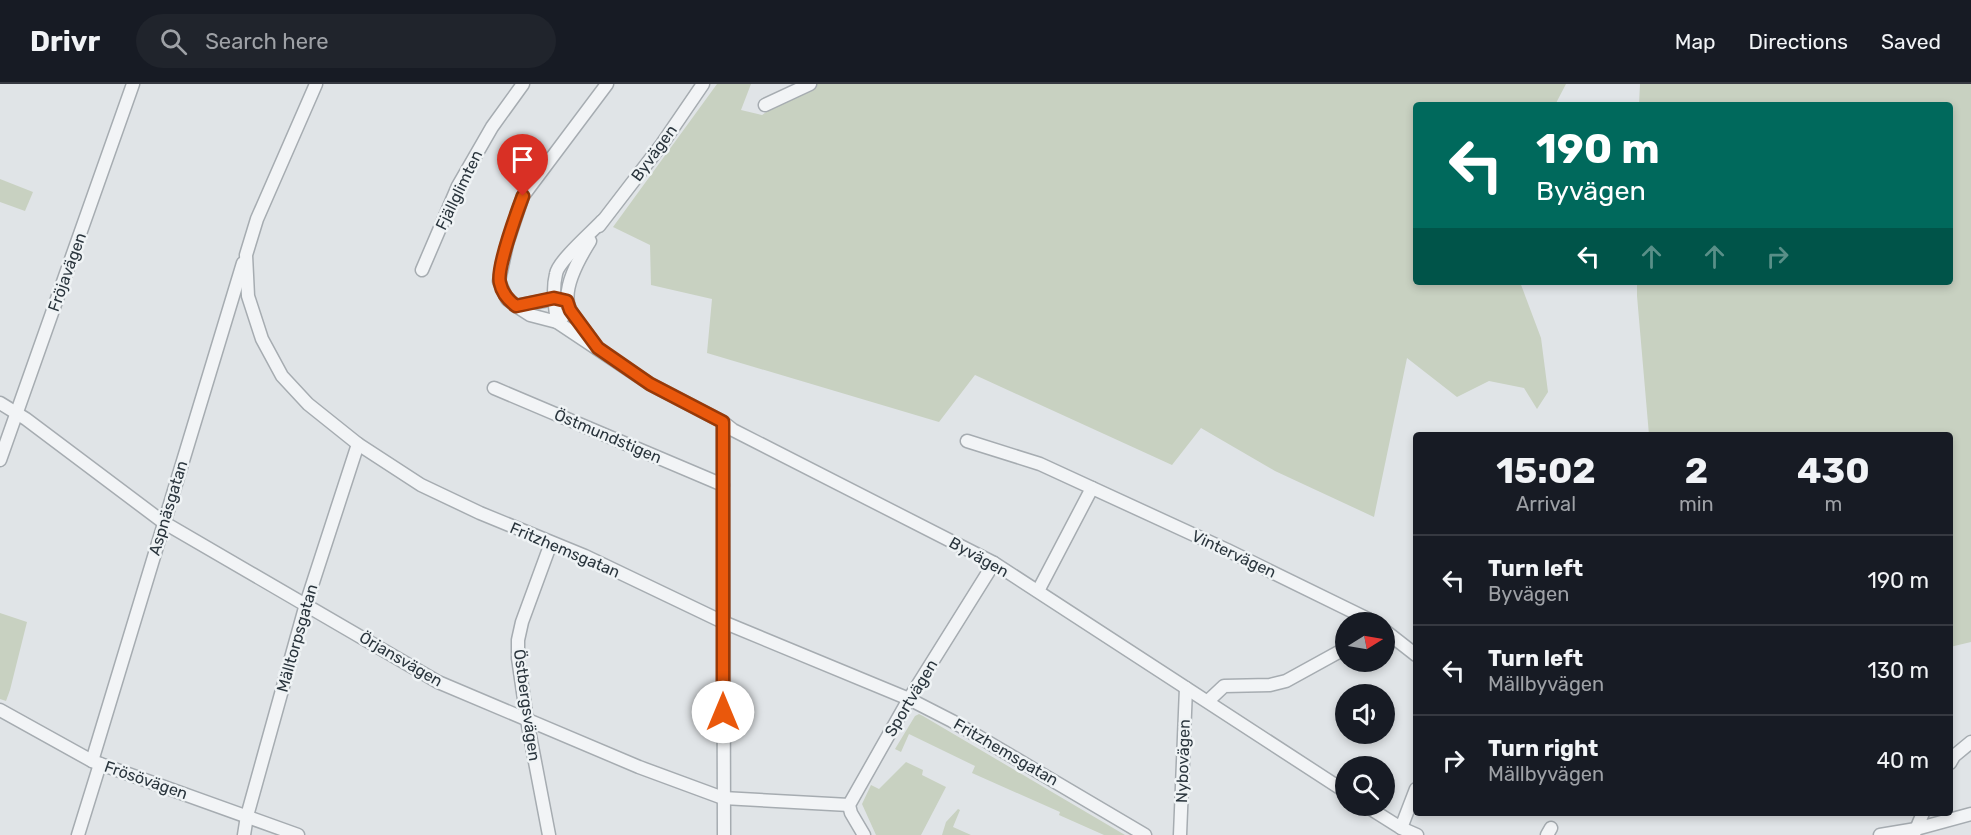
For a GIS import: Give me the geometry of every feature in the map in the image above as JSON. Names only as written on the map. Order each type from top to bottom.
[{"type":"street","name":"Fröjavägen","points":[[0,460],[133,84]]},
{"type":"street","name":"Fritzhemsgatan","points":[[315,84],[257,219],[246,255],[248,296],[262,339],[282,375],[308,404],[358,444],[421,485],[480,513],[585,556],[723,622],[909,699],[952,721],[1145,835]]},
{"type":"street","name":"Fjällglimten","points":[[422,270],[462,178],[492,127],[523,84]]},
{"type":"street","points":[[516,306],[554,298],[569,305],[557,322],[530,315],[516,306],[507,299],[499,281],[507,244],[523,196],[608,84]]},
{"type":"street","name":"Byvägen","points":[[703,84],[662,144],[602,221],[556,272],[554,298],[557,322],[650,384],[723,422],[733,430],[994,563],[1335,785]]},
{"type":"street","points":[[765,105],[810,84]]},
{"type":"street","name":"Byvägen","points":[[598,348],[569,305],[573,268],[602,221]]},
{"type":"street","name":"Aspnäsgatan","points":[[78,835],[163,522],[246,255]]},
{"type":"street","name":"Östmundstigen","points":[[494,388],[723,484]]},
{"type":"street","name":"Örjansvägen","points":[[0,403],[163,522],[438,681],[639,767],[723,798],[849,806]]},
{"type":"street","points":[[723,422],[724,835]]},
{"type":"street","name":"Vintervägen","points":[[967,441],[1040,464],[1287,578],[1353,612]]},
{"type":"street","name":"Mälltorpsgatan","points":[[244,835],[247,816],[306,604],[358,444]]},
{"type":"street","points":[[1038,591],[1092,488]]},
{"type":"street","name":"Östbergsvägen","points":[[549,835],[527,720],[518,658],[518,640],[522,622],[551,543]]},
{"type":"street","name":"Sportvägen","points":[[849,806],[909,699],[994,563]]},
{"type":"street","points":[[1395,639],[1413,653]]},
{"type":"street","points":[[1208,701],[1224,686],[1270,685],[1286,681],[1335,654]]},
{"type":"street","name":"Nybovägen","points":[[1180,835],[1186,688]]},
{"type":"street","name":"Frösövägen","points":[[0,710],[96,763],[298,835]]},
{"type":"street","points":[[1953,758],[1971,742]]},
{"type":"street","points":[[1401,828],[1413,797]]},
{"type":"street","points":[[849,806],[864,835]]},
{"type":"street","points":[[1880,835],[1915,832],[1971,814]]},
{"type":"street","points":[[1382,816],[1417,835]]},
{"type":"street","points":[[1914,816],[1915,832]]},
{"type":"street","points":[[1915,832],[1922,816]]},
{"type":"green space","points":[[717,84],[751,84],[741,110],[762,115],[795,84],[1566,84],[1557,102],[1413,102],[1413,285],[1521,285],[1541,338],[1548,392],[1537,409],[1524,388],[1489,381],[1457,397],[1407,358],[1374,517],[1275,471],[1201,428],[1172,465],[975,375],[939,422],[707,353],[712,299],[651,285],[650,245],[613,227]]},
{"type":"green space","points":[[1640,84],[1971,84],[1971,642],[1953,646],[1953,432],[1649,432],[1637,296],[1637,285],[1953,285],[1953,102],[1639,102]]},
{"type":"green space","points":[[0,179],[33,192],[25,211],[0,202]]},
{"type":"green space","points":[[0,613],[27,622],[6,701],[0,699]]},
{"type":"green space","points":[[919,714],[1125,835],[1104,835],[1059,815],[1060,812],[972,773],[975,766],[909,734],[901,752],[895,749],[915,716]]},
{"type":"green space","points":[[906,762],[923,770],[922,775],[946,787],[921,835],[876,835],[862,804],[871,785],[879,789]]},
{"type":"green space","points":[[958,809],[960,810],[953,827],[971,835],[942,835],[946,822]]},
{"type":"route","points":[[523,196],[507,244],[499,281],[507,299],[516,306],[554,298],[567,301],[570,310],[598,348],[650,384],[723,422],[723,712]]}]
